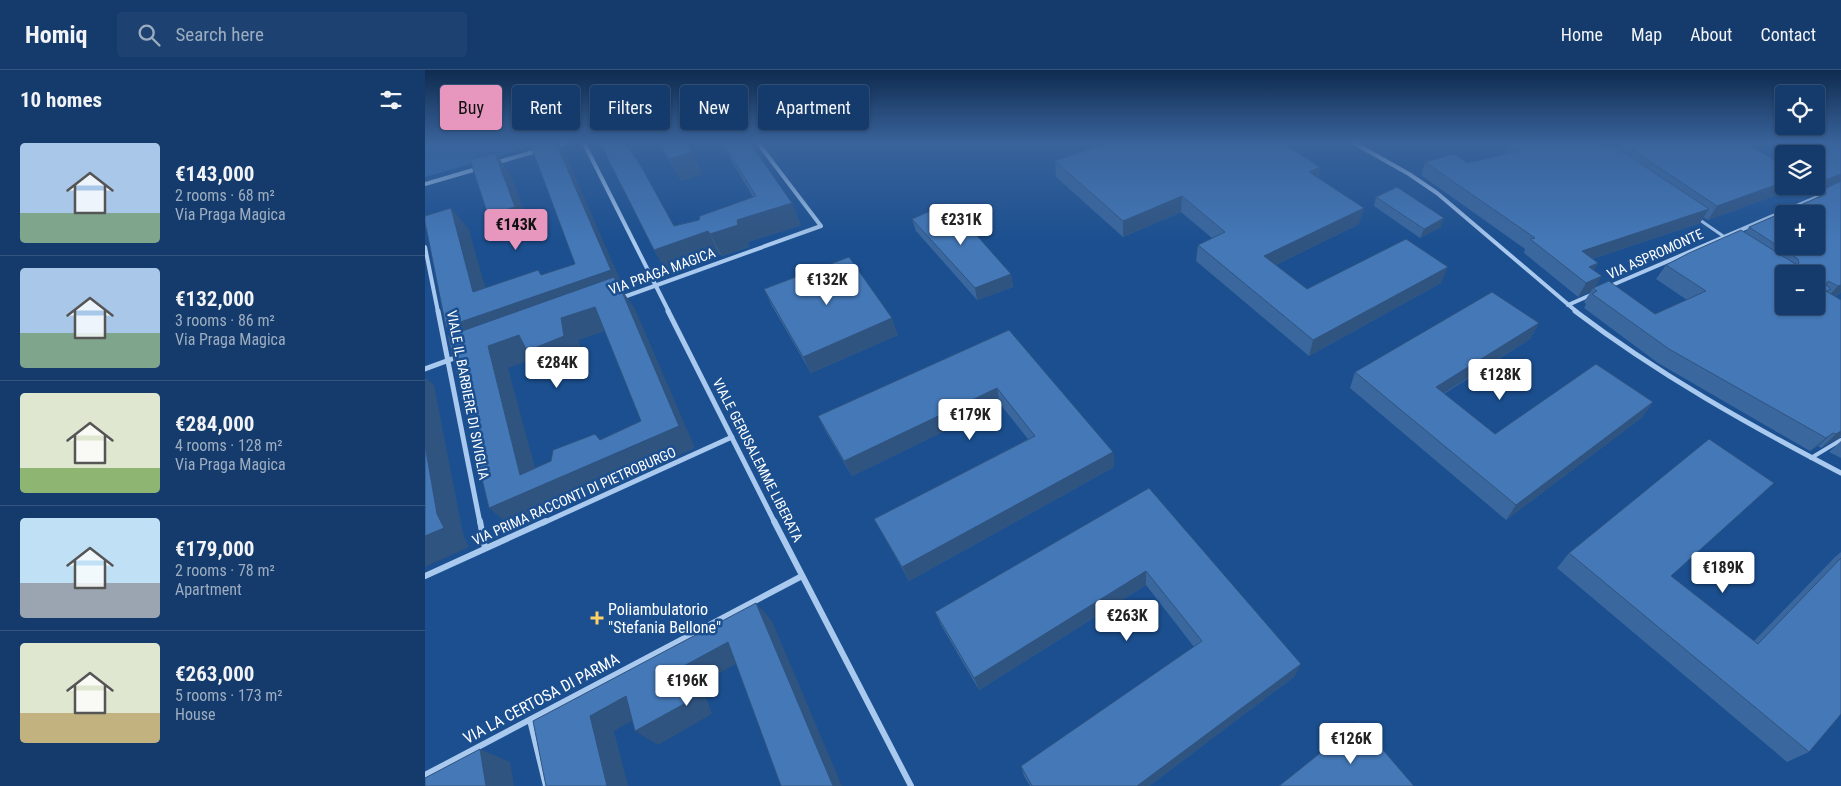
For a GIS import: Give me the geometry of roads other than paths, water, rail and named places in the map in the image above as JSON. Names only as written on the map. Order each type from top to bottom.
[{"type":"street","points":[[425,184],[452,176]]},
{"type":"street","name":"VIALE GERUSALEMME LIBERATA","points":[[601,176],[911,786]]},
{"type":"street","name":"VIA PRAGA MAGICA","points":[[612,301],[821,226],[783,176]]},
{"type":"street","points":[[1412,176],[1436,193],[1568,305],[1637,356],[1684,387],[1768,436],[1841,473]]},
{"type":"street","name":"VIA ASPROMONTE","points":[[1568,305],[1826,193]]},
{"type":"street","name":"VIALE IL BARBIERE DI SIVIGLIA","points":[[425,247],[485,548]]},
{"type":"street","points":[[425,369],[467,354]]},
{"type":"street","name":"VIA PRIMA RACCONTI DI PIETROBURGO","points":[[425,576],[732,437]]},
{"type":"street","name":"VIA LA CERTOSA DI PARMA","points":[[425,775],[803,576]]},
{"type":"street","points":[[530,720],[546,786]]},
{"type":"lane","name":"VIA ASPROMONTE","points":[[1692,214],[1731,241]]},
{"type":"lane","points":[[1811,458],[1841,440]]},
{"type":"place","name":"Poliambulatorio \"Stefania Bellone\"","points":[[597,618]]}]
